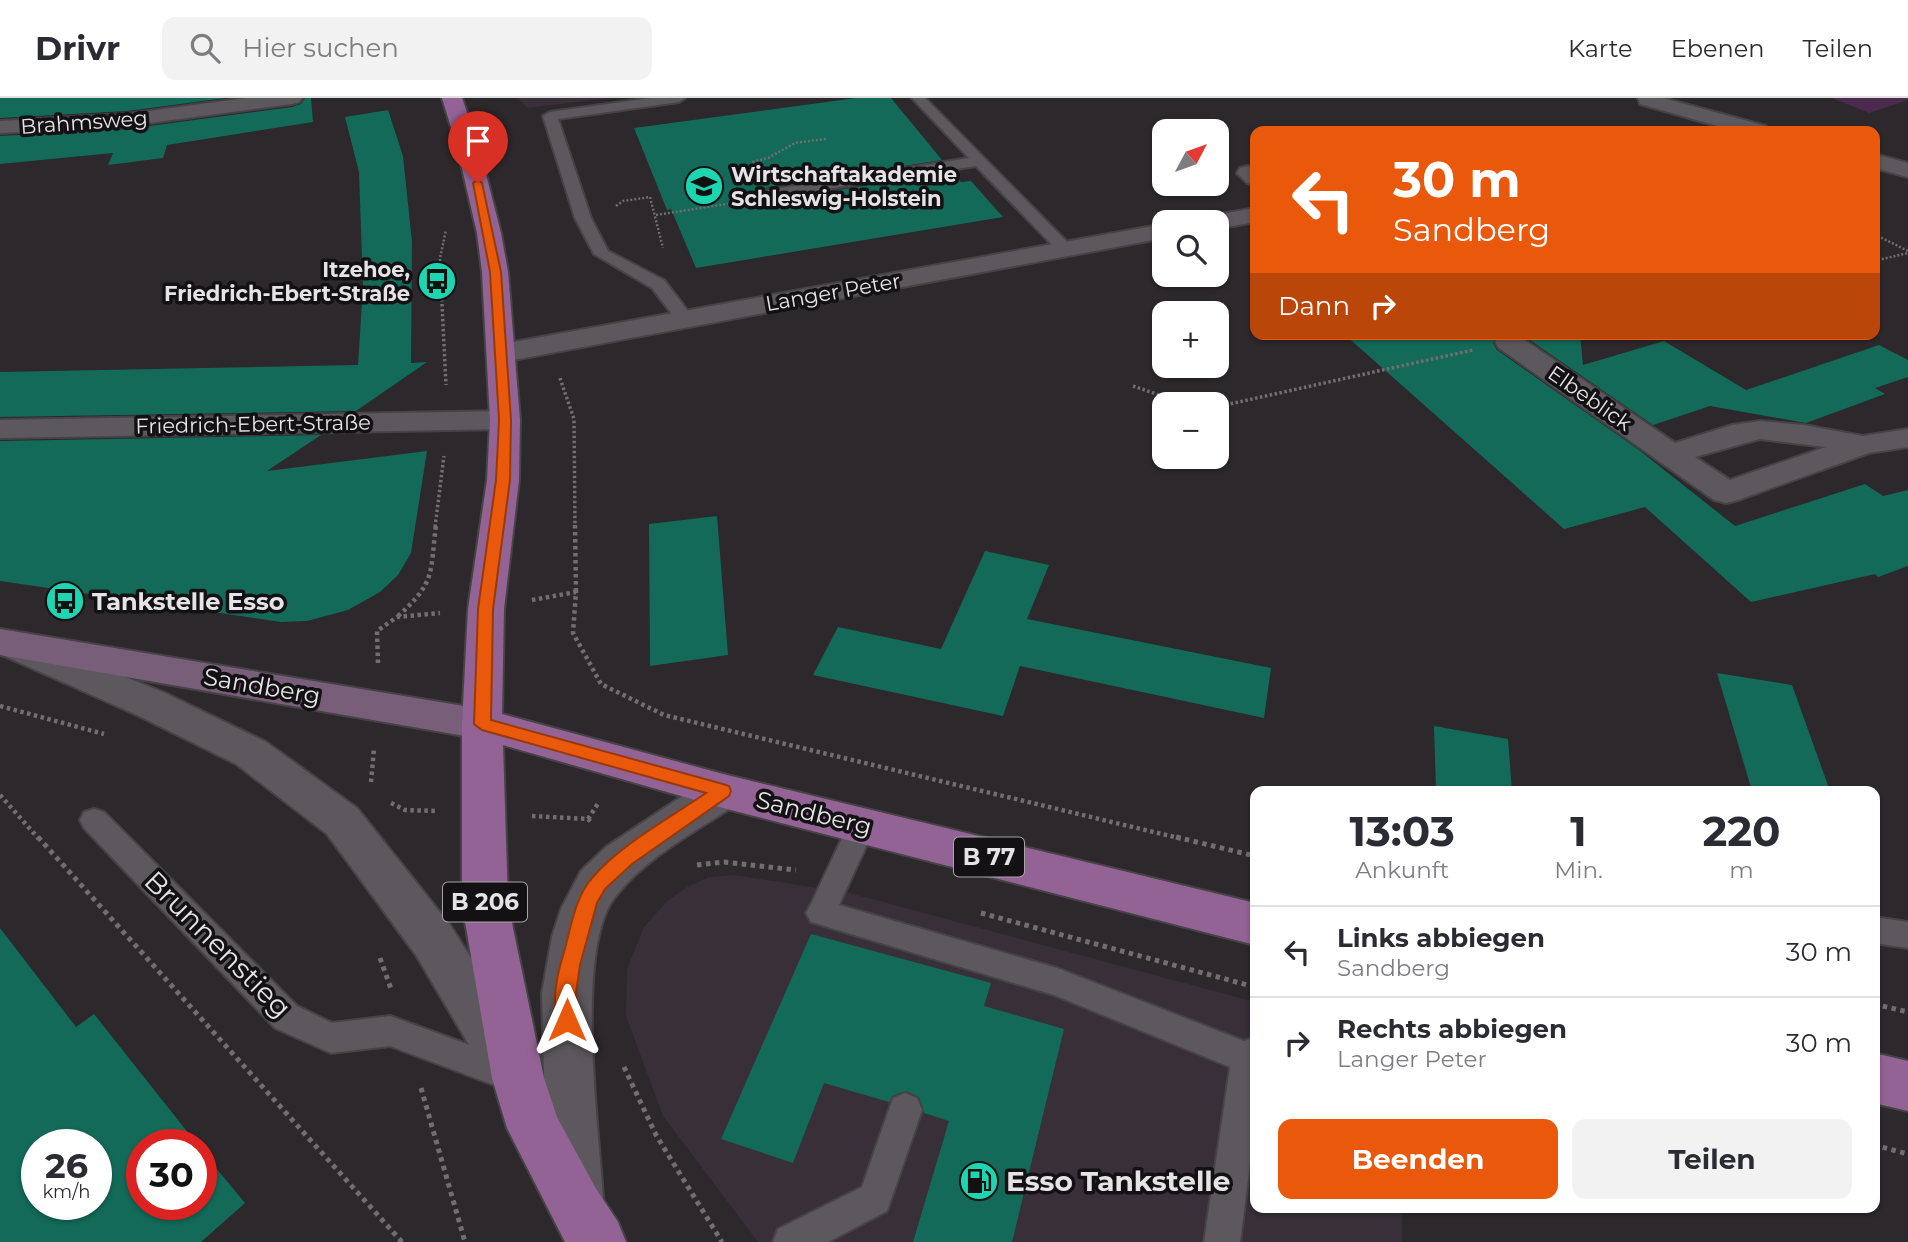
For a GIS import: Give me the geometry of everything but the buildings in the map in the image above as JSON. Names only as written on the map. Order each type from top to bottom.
[{"type":"main road","name":"B 206","points":[[452,98],[468,147],[489,233],[502,353],[505,420],[503,480],[486,609],[482,724],[485,904],[518,1078],[534,1128],[586,1224]]},
{"type":"main road","name":"Sandberg","points":[[5,643],[482,724],[723,791],[1250,923]]},
{"type":"main road","points":[[1880,1079],[1908,1086]]},
{"type":"street","name":"Brahmsweg","points":[[0,127],[127,120],[292,98]]},
{"type":"street","points":[[1647,100],[1740,126]]},
{"type":"street","points":[[1880,163],[1908,170]]},
{"type":"street","points":[[1229,219],[1250,216]]},
{"type":"street","name":"Langer Peter","points":[[502,353],[1152,233]]},
{"type":"street","name":"Elbeblick","points":[[1509,342],[1726,493],[1863,445],[1908,438]]},
{"type":"street","name":"Friedrich-Ebert-Straße","points":[[0,429],[505,420]]},
{"type":"street","name":"Elbeblick","points":[[1670,454],[1742,432],[1760,430],[1804,434],[1863,445]]},
{"type":"street","points":[[5,643],[151,704],[251,753],[342,821],[433,940],[518,1078]]},
{"type":"street","points":[[586,1224],[566,993],[572,956],[588,901],[598,883],[626,858],[723,791]]},
{"type":"lane","points":[[679,98],[550,116],[583,218],[602,254],[658,284],[685,319]]},
{"type":"lane","points":[[918,98],[1065,249]]},
{"type":"lane","points":[[768,194],[980,160]]},
{"type":"lane","name":"Brunnenstieg","points":[[94,820],[286,1017],[331,1038],[390,1031],[518,1078]]},
{"type":"lane","points":[[862,825],[821,913],[956,960],[1057,982],[1250,1055]]},
{"type":"lane","points":[[1880,931],[1908,935]]},
{"type":"lane","points":[[1222,1242],[1250,1061]]},
{"type":"lane","points":[[793,1242],[875,1199],[905,1110]]},
{"type":"path","points":[[640,199],[650,197],[656,215],[654,222],[665,254]]},
{"type":"path","points":[[656,215],[733,203]]},
{"type":"path","points":[[397,617],[421,595],[429,580],[448,421],[440,258],[446,227]]},
{"type":"path","points":[[1880,237],[1908,252]]},
{"type":"path","points":[[1880,259],[1908,252]]},
{"type":"path","points":[[1229,404],[1509,342]]},
{"type":"path","points":[[1133,386],[1152,392]]},
{"type":"path","points":[[486,609],[576,592],[573,633],[601,684],[664,715],[1250,855]]},
{"type":"path","points":[[0,706],[117,738]]},
{"type":"path","points":[[0,795],[402,1242]]},
{"type":"path","points":[[1880,1005],[1908,1012]]},
{"type":"path","points":[[620,1057],[637,1101],[670,1164],[723,1242]]},
{"type":"path","points":[[1880,1147],[1908,1154]]},
{"type":"shaded area","points":[[518,98],[610,98],[527,108]]},
{"type":"shaded area","points":[[1832,98],[1908,98],[1908,100],[1869,113]]},
{"type":"shaded area","points":[[734,875],[850,893],[1250,1001],[1250,1213],[1402,1213],[1402,1242],[758,1242],[663,1116],[626,1016],[627,969],[644,927],[666,902],[687,887],[709,877]]},
{"type":"place","name":"Wirtschaftakademie Schleswig-Holstein","points":[[704,186]]},
{"type":"place","name":"Itzehoe, Friedrich-Ebert-Straße","points":[[437,281]]},
{"type":"place","name":"Tankstelle Esso","points":[[65,601]]},
{"type":"place","name":"Esso Tankstelle","points":[[979,1181]]},
{"type":"route","points":[[478,183],[495,272],[505,420],[503,480],[486,609],[482,724],[723,791],[626,858],[598,883],[588,901],[570,965],[566,993],[567,1020]]}]
